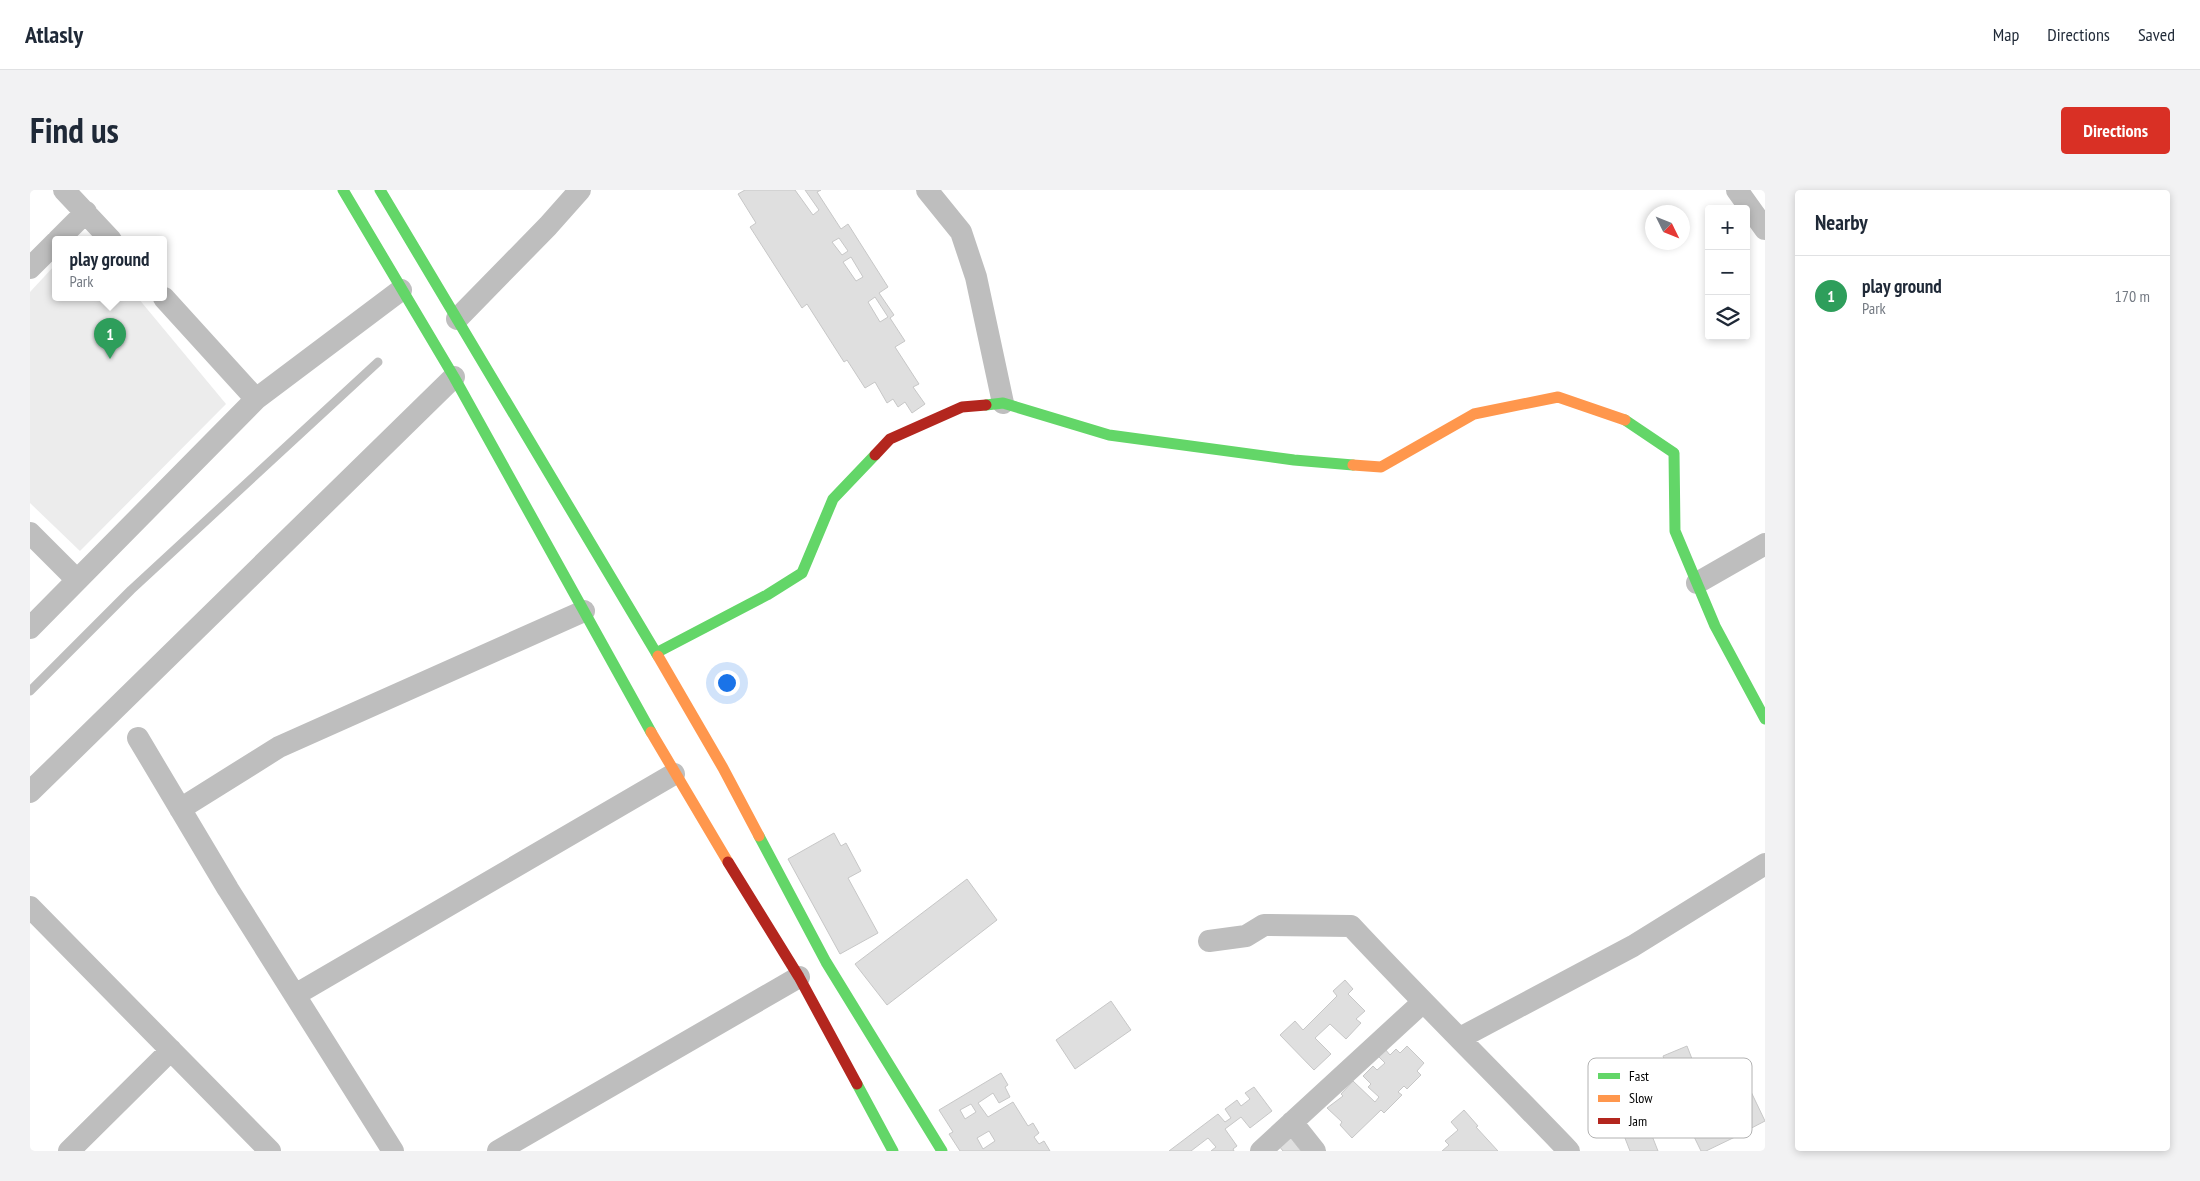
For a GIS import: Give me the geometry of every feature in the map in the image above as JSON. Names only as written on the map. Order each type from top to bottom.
[{"type":"street","points":[[64,190],[107,236]]},
{"type":"street","points":[[343,190],[401,290],[489,431],[584,611],[674,774],[747,883],[799,977],[889,1149]]},
{"type":"street","points":[[380,190],[457,319],[510,416],[656,653],[723,768],[772,871],[942,1151]]},
{"type":"street","points":[[457,319],[548,226],[580,190]]},
{"type":"street","points":[[927,190],[961,232],[976,276],[1003,403]]},
{"type":"street","points":[[1737,190],[1765,229]]},
{"type":"street","points":[[62,236],[86,212]]},
{"type":"street","points":[[30,268],[52,246]]},
{"type":"street","points":[[30,628],[256,399],[401,290]]},
{"type":"street","points":[[167,301],[256,399]]},
{"type":"street","points":[[30,792],[454,377]]},
{"type":"street","points":[[656,653],[767,595],[802,573],[833,499],[890,439],[962,407],[1003,403],[1109,435],[1294,460],[1381,467],[1474,414],[1558,397],[1630,422],[1674,453],[1675,531],[1715,626],[1765,719]]},
{"type":"street","points":[[30,533],[77,580]]},
{"type":"street","points":[[1697,583],[1765,544]]},
{"type":"street","points":[[180,809],[279,747],[584,611]]},
{"type":"street","points":[[138,738],[180,809],[393,1151]]},
{"type":"street","points":[[295,995],[674,774]]},
{"type":"street","points":[[1460,1038],[1632,946],[1765,864]]},
{"type":"street","points":[[30,907],[270,1151]]},
{"type":"street","points":[[1209,940],[1246,936],[1264,925],[1352,926],[1423,1002],[1460,1038],[1561,1148]]},
{"type":"street","points":[[498,1151],[799,977]]},
{"type":"street","points":[[1261,1151],[1423,1002]]},
{"type":"street","points":[[69,1151],[171,1050]]},
{"type":"street","points":[[1292,1122],[1315,1151]]},
{"type":"shaded area","points":[[52,268],[52,301],[140,301],[226,404],[80,551],[30,503],[30,292]]},
{"type":"building","points":[[745,190],[795,190],[813,215],[819,210],[805,190],[821,190],[817,192],[841,229],[848,224],[888,287],[879,293],[894,315],[890,318],[905,341],[895,347],[919,384],[913,387],[925,404],[912,413],[905,402],[898,407],[893,399],[887,403],[875,382],[865,388],[847,360],[844,362],[807,304],[802,308],[750,227],[756,223],[738,194]],"holes":[[[839,238],[848,251],[842,255],[832,242]],[[851,257],[863,277],[856,281],[843,262]],[[875,297],[888,317],[880,322],[868,302]]]},
{"type":"building","points":[[834,833],[841,846],[846,843],[861,871],[848,878],[878,933],[840,954],[788,859]]},
{"type":"building","points":[[967,879],[997,920],[887,1005],[855,964]]},
{"type":"building","points":[[1345,980],[1353,989],[1348,994],[1365,1011],[1356,1019],[1361,1023],[1346,1039],[1330,1024],[1315,1038],[1331,1054],[1314,1070],[1280,1035],[1295,1021],[1303,1030],[1337,996],[1333,991]]},
{"type":"building","points":[[1111,1001],[1131,1030],[1075,1069],[1056,1040]]},
{"type":"building","points":[[1407,1046],[1424,1063],[1417,1071],[1421,1075],[1407,1089],[1404,1086],[1398,1092],[1402,1095],[1384,1113],[1381,1110],[1352,1138],[1340,1125],[1342,1122],[1327,1108],[1343,1096],[1341,1094],[1353,1081],[1375,1102],[1379,1097],[1368,1087],[1371,1084],[1363,1076],[1373,1066],[1377,1070],[1385,1063],[1378,1056],[1385,1049],[1390,1055],[1396,1049],[1400,1053]]},
{"type":"building","points":[[1687,1046],[1692,1058],[1664,1058],[1663,1056]]},
{"type":"building","points":[[1001,1073],[1008,1085],[1005,1087],[1010,1097],[999,1103],[993,1093],[978,1103],[988,1117],[1013,1102],[1028,1126],[1033,1123],[1039,1133],[1034,1137],[1039,1144],[1044,1141],[1050,1151],[960,1151],[949,1134],[953,1132],[939,1110]],"holes":[[[971,1104],[976,1112],[965,1119],[960,1110]],[[989,1131],[995,1141],[983,1149],[977,1138]]]},
{"type":"building","points":[[1254,1087],[1272,1111],[1250,1128],[1241,1117],[1225,1129],[1237,1146],[1233,1149],[1234,1151],[1211,1151],[1216,1147],[1208,1138],[1191,1151],[1169,1151],[1218,1114],[1225,1122],[1231,1118],[1225,1109],[1237,1100],[1241,1106],[1250,1099],[1245,1093]]},
{"type":"building","points":[[1752,1094],[1765,1121],[1752,1128]]},
{"type":"building","points":[[1464,1110],[1478,1126],[1476,1127],[1498,1151],[1442,1151],[1449,1145],[1445,1141],[1458,1130],[1451,1122]]},
{"type":"building","points":[[1290,1137],[1301,1151],[1283,1151],[1279,1146]]},
{"type":"building","points":[[1625,1138],[1653,1138],[1658,1151],[1630,1151]]},
{"type":"building","points":[[1695,1138],[1733,1138],[1706,1151],[1701,1151]]},
{"type":"waterway","points":[[30,691],[131,590],[378,362]]},
{"type":"traffic: fast","points":[[343,190],[454,377],[651,732]]},
{"type":"traffic: fast","points":[[380,190],[658,656]]},
{"type":"traffic: fast","points":[[986,405],[1003,403],[1109,435],[1294,460],[1353,465]]},
{"type":"traffic: fast","points":[[1625,420],[1674,453],[1675,531],[1715,626],[1765,719]]},
{"type":"traffic: fast","points":[[656,653],[767,595],[802,573],[833,499],[875,455]]},
{"type":"traffic: fast","points":[[759,836],[826,962],[942,1151]]},
{"type":"traffic: fast","points":[[857,1084],[893,1151]]},
{"type":"traffic: slow","points":[[1353,465],[1381,467],[1474,414],[1558,397],[1625,420]]},
{"type":"traffic: slow","points":[[658,656],[723,768],[759,836]]},
{"type":"traffic: slow","points":[[651,732],[728,862]]},
{"type":"traffic: jam","points":[[875,455],[890,439],[962,407],[986,405]]},
{"type":"traffic: jam","points":[[728,862],[799,977],[857,1084]]},
{"type":"place","name":"play ground","points":[[110,359]]}]
